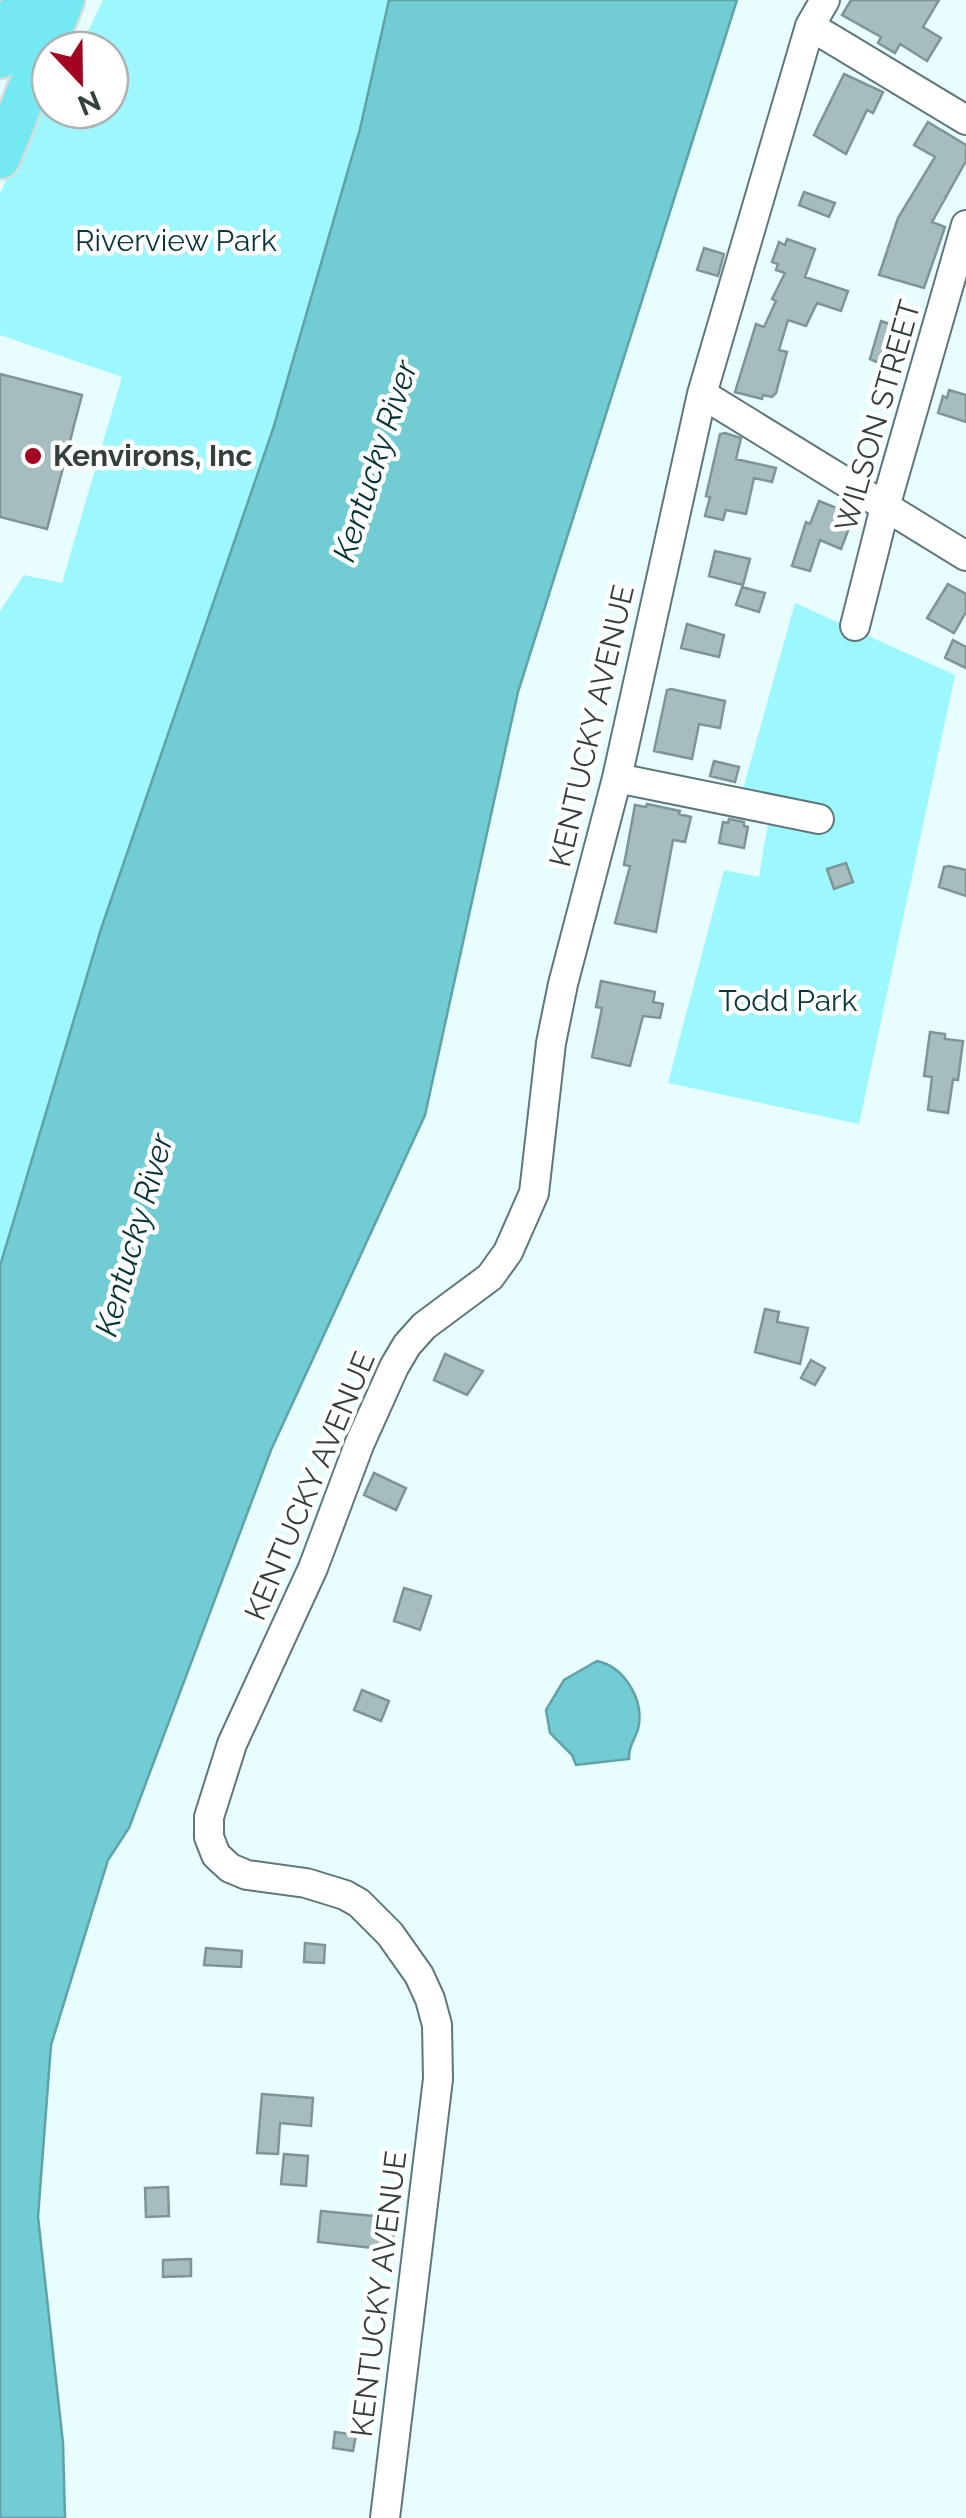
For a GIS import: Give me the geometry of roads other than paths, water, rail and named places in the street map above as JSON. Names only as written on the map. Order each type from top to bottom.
[{"type":"highway","points":[[0,58],[23,0]]},
{"type":"highway","points":[[0,158],[64,0]]},
{"type":"street","name":"KENTUCKY AVENUE","points":[[385,2518],[438,2078],[437,2025],[418,1975],[375,1916],[359,1903],[324,1887],[247,1875],[230,1868],[216,1855],[209,1837],[209,1816],[227,1757],[313,1568],[359,1445],[394,1367],[407,1344],[424,1326],[490,1276],[508,1252],[534,1193],[551,1043],[577,924],[618,778],[702,394],[810,26],[824,0]]},
{"type":"street","points":[[810,26],[966,120]]},
{"type":"street","name":"WILSON STREET","points":[[855,626],[966,226]]},
{"type":"street","points":[[702,394],[966,556]]},
{"type":"street","points":[[618,778],[818,819]]},
{"type":"water","name":"Kentucky River","points":[[389,0],[737,0],[518,692],[425,1115],[271,1450],[129,1828],[108,1860],[51,2045],[38,2217],[63,2443],[65,2518],[0,2518],[0,1266],[101,929],[273,429],[360,129]]},
{"type":"water","points":[[597,1661],[616,1670],[631,1687],[638,1707],[638,1729],[629,1759],[576,1765],[572,1755],[550,1733],[546,1710],[564,1680]]},
{"type":"place","name":"Kenvirons, Inc","points":[[33,456]]},
{"type":"park label","name":"Riverview Park","points":[[176,241]]},
{"type":"park label","name":"Todd Park","points":[[788,1001]]}]
